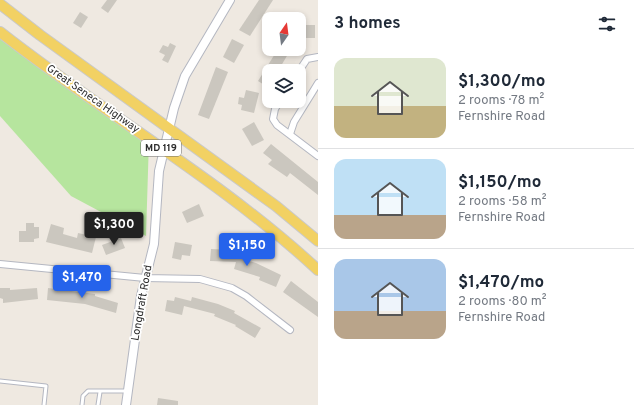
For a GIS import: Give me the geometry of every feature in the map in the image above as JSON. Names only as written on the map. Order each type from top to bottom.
[{"type":"main road","name":"Great Seneca Highway","points":[[0,4],[40,35],[170,127],[276,206],[318,240]]},
{"type":"main road","name":"Great Seneca Highway","points":[[0,32],[243,207],[287,242],[318,270]]},
{"type":"street","name":"Longdraft Road","points":[[126,405],[145,278],[154,244],[159,171],[176,99],[185,76],[230,0]]},
{"type":"street","points":[[304,64],[307,59],[318,57]]},
{"type":"street","points":[[290,134],[294,122],[318,83]]},
{"type":"street","points":[[276,108],[273,119],[277,125],[318,156]]},
{"type":"street","points":[[0,264],[145,278],[200,279],[215,282],[246,296],[290,330]]},
{"type":"lane","points":[[0,381],[46,386],[44,405]]},
{"type":"lane","points":[[82,405],[85,394],[92,390],[100,392],[128,391]]},
{"type":"lane","points":[[98,405],[100,392]]},
{"type":"green space","points":[[0,31],[149,139],[146,236],[71,196],[0,116]]},
{"type":"building","points":[[107,0],[117,0],[108,13],[101,8]]},
{"type":"building","points":[[259,0],[273,0],[265,12],[262,12],[262,17],[250,36],[239,30]]},
{"type":"building","points":[[80,12],[88,17],[81,28],[73,23]]},
{"type":"building","points":[[306,25],[315,25],[315,38],[306,38]]},
{"type":"building","points":[[232,39],[244,45],[234,63],[223,57]]},
{"type":"building","points":[[170,43],[176,46],[168,63],[162,60],[165,55],[159,52],[163,45],[168,47]]},
{"type":"building","points":[[274,56],[287,56],[282,64],[269,64]]},
{"type":"building","points":[[216,67],[228,72],[209,119],[198,115]]},
{"type":"building","points":[[262,75],[262,84],[258,81]]},
{"type":"building","points":[[246,90],[259,93],[254,113],[241,110],[242,105],[238,104],[239,97],[244,98]]},
{"type":"building","points":[[254,122],[264,140],[252,146],[242,129]]},
{"type":"building","points":[[271,144],[318,182],[318,195],[290,173],[287,177],[268,164],[272,160],[263,153]]},
{"type":"building","points":[[199,204],[204,216],[187,223],[182,212]]},
{"type":"building","points":[[26,223],[34,223],[34,227],[39,227],[39,238],[34,239],[34,242],[19,242],[19,231],[26,231]]},
{"type":"building","points":[[51,224],[64,228],[63,234],[77,238],[78,233],[96,237],[92,253],[46,242]]},
{"type":"building","points":[[121,238],[125,248],[106,255],[102,245]]},
{"type":"building","points":[[175,242],[192,245],[190,256],[182,255],[181,260],[172,258]]},
{"type":"building","points":[[211,249],[229,250],[229,255],[256,263],[281,275],[276,287],[259,280],[260,277],[234,269],[236,262],[210,261]]},
{"type":"building","points":[[291,281],[318,302],[318,317],[283,292]]},
{"type":"building","points":[[0,288],[10,288],[10,290],[37,288],[38,299],[3,303],[3,299],[0,298]]},
{"type":"building","points":[[48,288],[95,294],[95,296],[118,303],[116,313],[85,304],[47,300]]},
{"type":"building","points":[[175,297],[191,301],[192,297],[218,304],[235,311],[234,313],[261,328],[255,338],[235,326],[236,325],[214,316],[215,314],[184,306],[182,315],[165,311],[167,300],[174,301]]},
{"type":"building","points":[[158,398],[178,401],[178,405],[157,405]]}]
